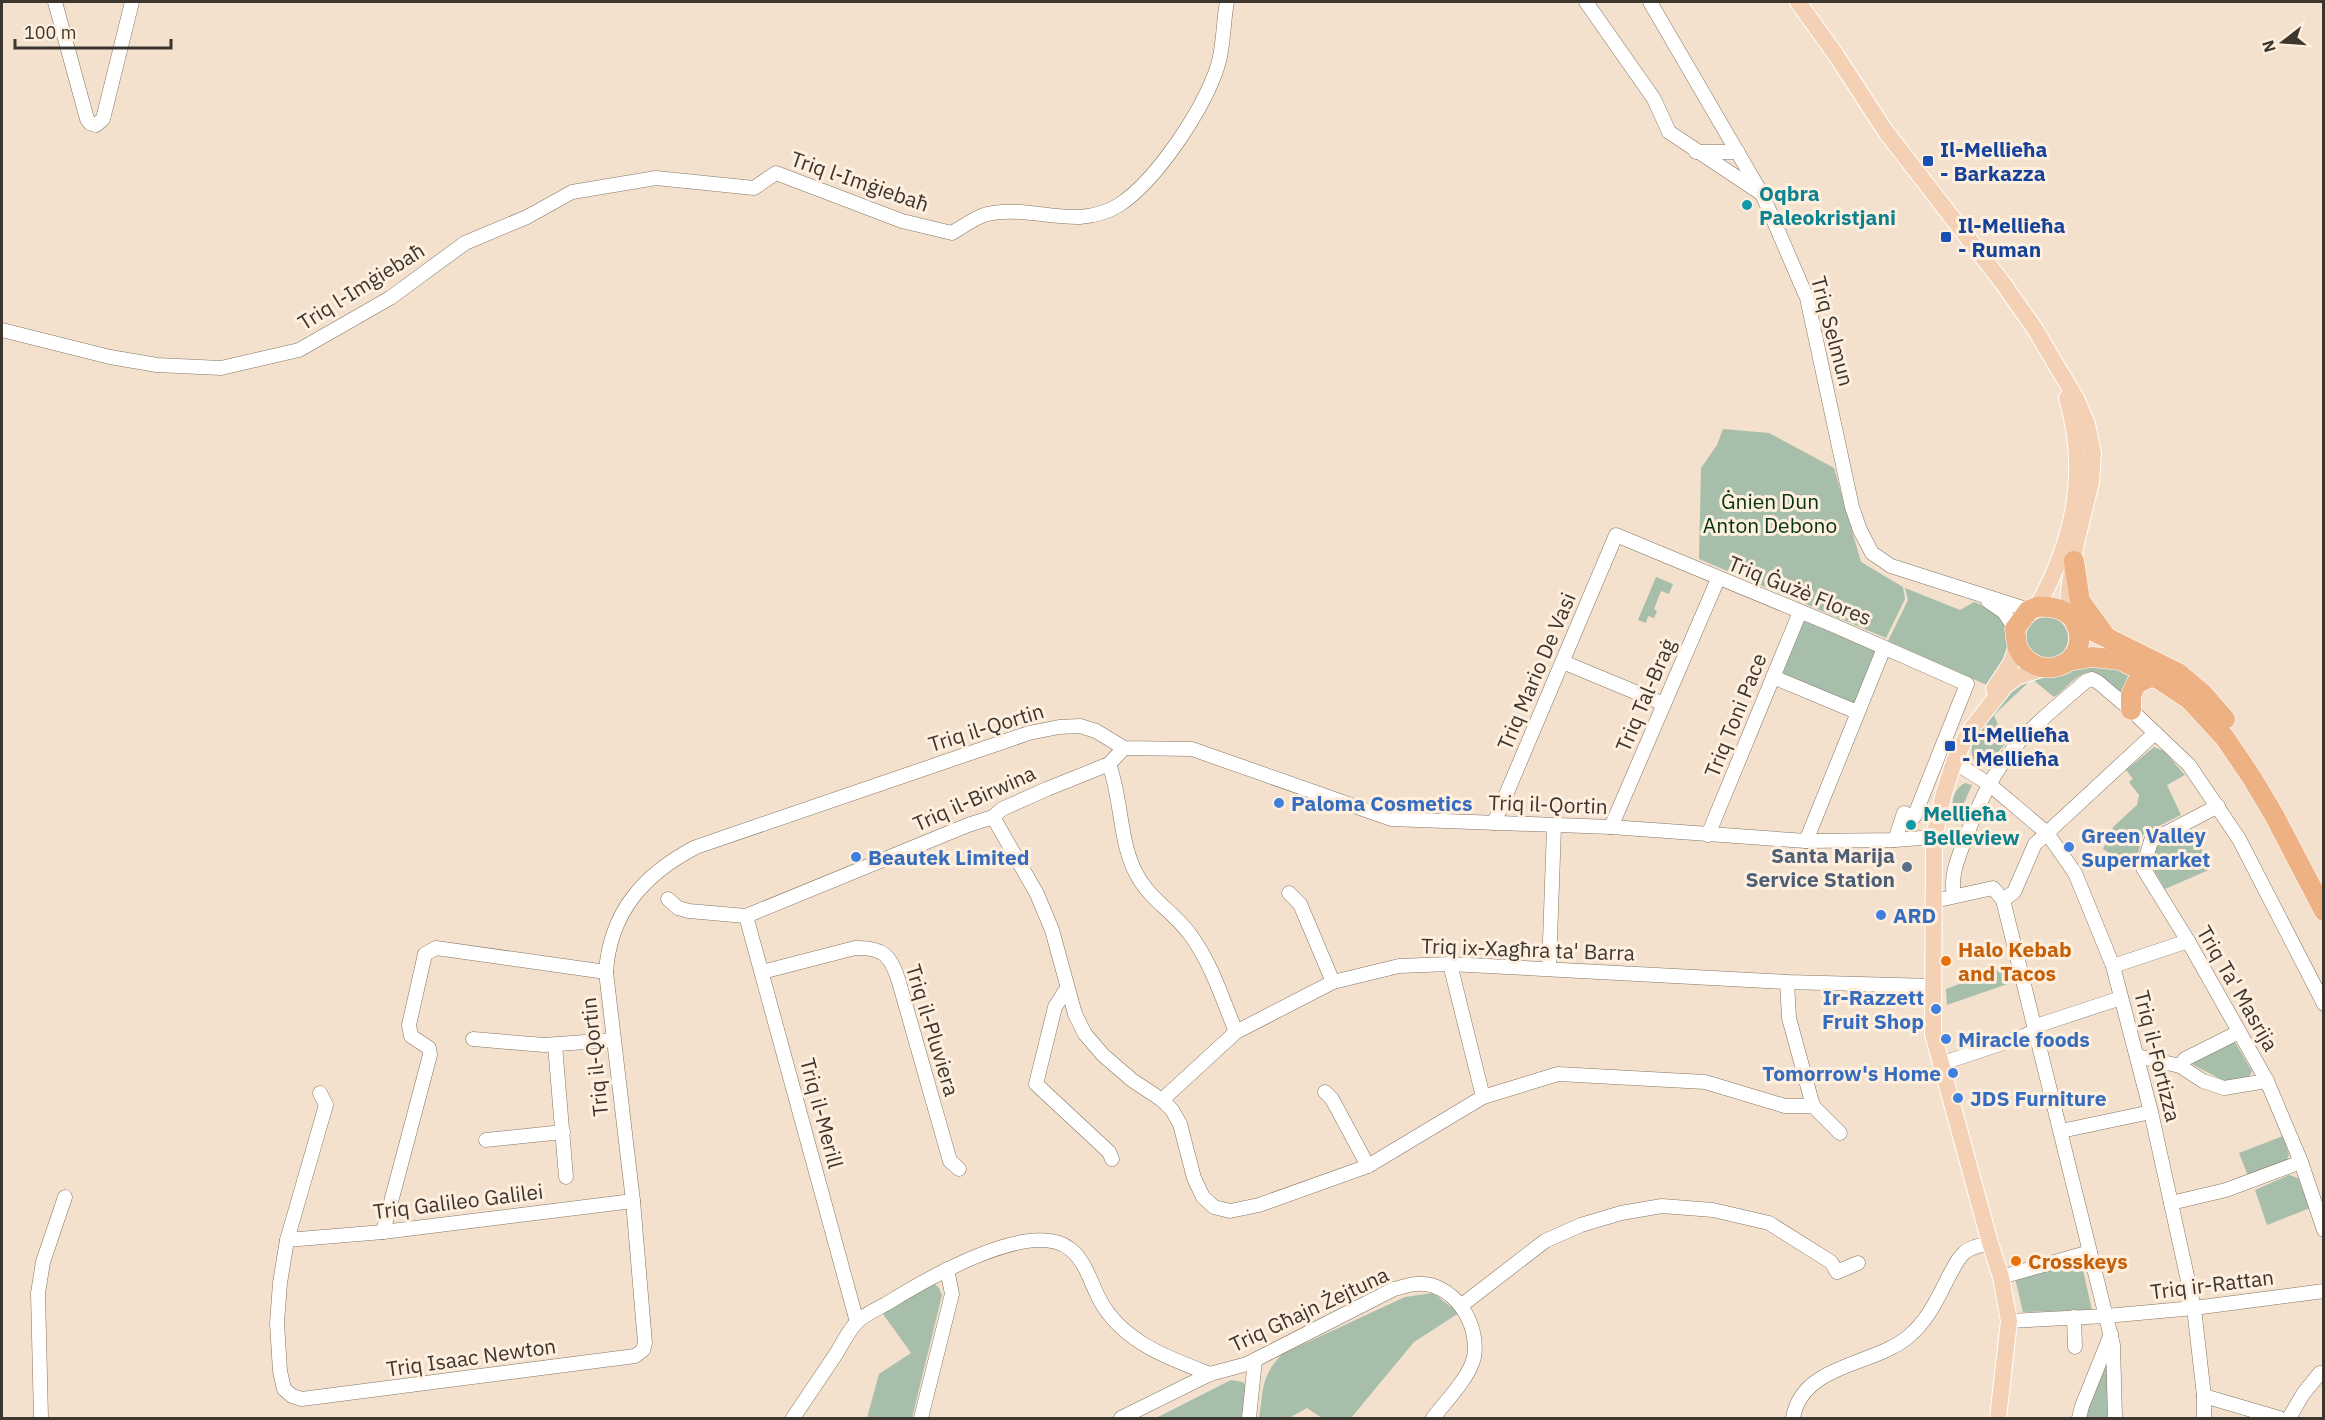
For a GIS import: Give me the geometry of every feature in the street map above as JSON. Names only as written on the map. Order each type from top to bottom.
[{"type":"highway","points":[[2074,561],[2080,601],[2105,636]]},
{"type":"highway","points":[[2324,882],[2286,808],[2263,770],[2203,694],[2178,673],[2072,617],[2048,606],[2033,609],[2016,637],[2024,657],[2033,664],[2044,668],[2055,667],[2069,661],[2108,657],[2120,660],[2157,678],[2183,694],[2224,738],[2274,815],[2324,911]]},
{"type":"highway","points":[[2069,661],[2081,642],[2072,617]]},
{"type":"highway","points":[[2131,710],[2131,695],[2136,684],[2150,677],[2157,678]]},
{"type":"main road","points":[[1798,2],[1886,132],[2008,291],[2078,400],[2087,424],[2093,453],[2091,482],[2076,543],[2069,590],[2072,617]]},
{"type":"main road","points":[[2033,609],[2050,584],[2066,543],[2077,498],[2077,443],[2060,371]]},
{"type":"main road","points":[[1954,762],[1955,747],[2011,663],[2016,637]]},
{"type":"main road","points":[[1998,1419],[2009,1321],[2001,1277],[1933,1034],[1934,837],[1954,762],[1968,734],[2005,686],[2017,677],[2044,668]]},
{"type":"street","points":[[55,2],[87,119],[96,125],[103,119],[132,2]]},
{"type":"street","name":"Triq l-Imġiebaħ","points":[[2,330],[110,357],[157,366],[221,368],[299,350],[390,298],[465,243],[527,217],[572,192],[656,178],[754,188],[776,173],[902,221],[952,233],[982,216],[998,212],[1081,217],[1100,213],[1118,205],[1143,184],[1162,164],[1185,131],[1219,62],[1227,2]]},
{"type":"street","points":[[1586,2],[1654,99],[1669,132],[1763,196]]},
{"type":"street","name":"Triq Selmun","points":[[1650,2],[1763,196],[1807,298],[1852,507],[1865,543],[1872,553],[1891,566],[1976,594],[2033,609]]},
{"type":"street","points":[[1696,152],[1738,152]]},
{"type":"street","name":"Triq Ġużè Flores","points":[[1616,535],[1967,684],[1914,817],[1904,813],[1895,840]]},
{"type":"street","name":"Triq Mario De Vasi","points":[[1494,823],[1616,535]]},
{"type":"street","name":"Triq Tal-Braġ","points":[[1611,827],[1718,579]]},
{"type":"street","name":"Triq Selmun","points":[[1976,594],[2004,612],[2016,637]]},
{"type":"street","name":"Triq Toni Pace","points":[[1708,835],[1800,612]]},
{"type":"street","points":[[1806,841],[1884,648]]},
{"type":"street","points":[[1563,662],[1664,704]]},
{"type":"street","points":[[1773,677],[1857,712]]},
{"type":"street","points":[[1954,896],[1953,873],[1989,784],[2010,753],[2054,709],[2086,681],[2092,679],[2131,710],[2189,765],[2239,839],[2324,1004]]},
{"type":"street","name":"Triq il-Qortin","points":[[643,1350],[645,1343],[633,1201],[606,972],[608,953],[619,916],[631,898],[676,858],[696,847],[1029,733],[1059,727],[1080,726],[1096,731],[1124,748],[1192,749],[1391,819],[1554,827],[1611,827],[1806,841],[1934,837]]},
{"type":"street","points":[[2003,900],[2014,892],[2036,844],[2155,733]]},
{"type":"street","points":[[1124,748],[1118,771],[1118,792],[1127,852],[1136,874],[1148,892],[1169,910],[1189,933],[1209,966],[1236,1032]]},
{"type":"street","name":"Triq il-Birwina","points":[[668,899],[678,908],[689,911],[746,916],[993,817],[1002,809],[1109,764],[1124,748]]},
{"type":"street","name":"Triq il-Fortizza","points":[[1954,762],[1989,784],[2047,833],[2075,873],[2113,966],[2151,1112],[2194,1308],[2204,1396],[2204,1419]]},
{"type":"street","points":[[1109,764],[1118,792]]},
{"type":"street","name":"Triq Ta' Masrija","points":[[2218,806],[2151,841],[2143,868],[2188,941],[2267,1081],[2301,1162],[2324,1230]]},
{"type":"street","points":[[993,817],[1037,894],[1052,930],[1075,1014],[1085,1034],[1103,1055],[1172,1110],[1180,1125],[1194,1178],[1203,1197],[1214,1207],[1230,1211],[1259,1205],[1368,1166],[1484,1097],[1558,1074],[1705,1082],[1785,1106],[1813,1107]]},
{"type":"street","points":[[1549,969],[1554,827]]},
{"type":"street","points":[[1934,901],[1993,888],[2003,900],[2111,1334],[2115,1419]]},
{"type":"street","points":[[1289,893],[1300,904],[1333,981]]},
{"type":"street","name":"Triq il-Merill","points":[[746,916],[857,1322]]},
{"type":"street","points":[[2113,966],[2188,941]]},
{"type":"street","name":"Triq il-Pluviera","points":[[762,972],[855,948],[869,947],[889,958],[899,982],[950,1161],[959,1169]]},
{"type":"street","points":[[383,1232],[430,1055],[429,1048],[411,1036],[409,1025],[425,954],[436,948],[606,972]]},
{"type":"street","points":[[1450,964],[1484,1097]]},
{"type":"street","name":"Triq ix-Xagħra ta' Barra","points":[[1162,1100],[1236,1032],[1333,981],[1399,966],[1450,964],[1786,982],[1933,986]]},
{"type":"street","points":[[1786,982],[1789,1018],[1813,1107],[1840,1133]]},
{"type":"street","points":[[1067,988],[1055,1007],[1036,1084],[1109,1152],[1112,1159]]},
{"type":"street","points":[[1940,1064],[2036,1030],[2042,1024],[2121,998]]},
{"type":"street","points":[[2180,1066],[2185,1059],[2239,1032]]},
{"type":"street","points":[[473,1038],[555,1045],[613,1040]]},
{"type":"street","points":[[555,1045],[566,1177]]},
{"type":"street","points":[[2137,1056],[2180,1066],[2203,1081],[2224,1088],[2267,1081]]},
{"type":"street","points":[[1325,1092],[1332,1099],[1368,1166]]},
{"type":"street","points":[[287,1240],[326,1105],[320,1093]]},
{"type":"street","points":[[2061,1131],[2151,1112]]},
{"type":"street","points":[[486,1140],[563,1132]]},
{"type":"street","points":[[2171,1203],[2226,1190],[2301,1162]]},
{"type":"street","points":[[41,1419],[38,1293],[43,1262],[65,1197]]},
{"type":"street","name":"Triq Galileo Galilei","points":[[287,1240],[383,1232],[633,1201]]},
{"type":"street","points":[[1433,1419],[1466,1374],[1474,1358],[1474,1338],[1470,1320],[1462,1305],[1545,1241],[1581,1225],[1620,1213],[1662,1206],[1713,1210],[1769,1223],[1831,1262],[1838,1272],[1858,1263]]},
{"type":"street","points":[[793,1419],[857,1322],[921,1282],[947,1269],[998,1248],[1033,1240],[1050,1239],[1069,1247],[1083,1261],[1104,1307],[1117,1325],[1132,1339],[1210,1374]]},
{"type":"street","name":"Triq Isaac Newton","points":[[287,1240],[280,1283],[277,1323],[280,1371],[284,1389],[291,1396],[302,1399],[624,1358],[635,1356],[643,1350]]},
{"type":"street","points":[[1793,1419],[1802,1394],[1815,1381],[1888,1349],[1907,1337],[1929,1316],[1965,1251],[1990,1243]]},
{"type":"street","points":[[2001,1277],[2090,1252]]},
{"type":"street","points":[[921,1419],[952,1294],[947,1269]]},
{"type":"street","name":"Triq Għajn Żejtuna","points":[[1121,1419],[1210,1374],[1256,1360],[1394,1289],[1417,1283],[1435,1287],[1462,1305]]},
{"type":"street","name":"Triq ir-Rattan","points":[[2009,1321],[2106,1316],[2194,1308],[2324,1291]]},
{"type":"street","points":[[2074,1317],[2075,1347]]},
{"type":"street","points":[[2079,1419],[2111,1334]]},
{"type":"street","points":[[1249,1419],[1256,1360]]},
{"type":"street","points":[[2289,1419],[2303,1394],[2320,1373],[2324,1372]]},
{"type":"street","points":[[2204,1396],[2278,1419]]},
{"type":"green space","name":"Ġnien Dun Anton Debono","points":[[1723,429],[1769,433],[1834,468],[1861,562],[1903,587],[1905,599],[1886,638],[1699,559],[1701,468],[1717,445]]},
{"type":"green space","points":[[1656,577],[1673,584],[1669,594],[1661,591],[1654,609],[1657,611],[1654,618],[1648,616],[1646,623],[1638,620]]},
{"type":"green space","points":[[1905,588],[1960,610],[1974,602],[1995,610],[2008,627],[2009,654],[1991,687],[1888,641],[1908,600]]},
{"type":"green space","points":[[2047,617],[2055,618],[2062,623],[2067,630],[2067,646],[2062,653],[2055,658],[2047,659],[2039,658],[2032,653],[2027,646],[2026,638],[2027,630],[2032,623],[2039,618]]},
{"type":"green space","points":[[1801,620],[1878,652],[1856,707],[1787,679],[1781,668]]},
{"type":"green space","points":[[2094,663],[2126,667],[2138,672],[2129,684],[2126,698],[2094,672],[2077,677],[2054,697],[2032,679],[1994,715],[1998,725],[2011,737],[1987,765],[1976,764],[1972,751],[1976,733],[2002,695],[2026,678]]},
{"type":"green space","points":[[2154,747],[2164,751],[2185,775],[2167,785],[2181,815],[2143,834],[2134,869],[2103,849],[2113,827],[2137,805],[2139,795],[2129,782],[2133,779],[2126,770]]},
{"type":"green space","points":[[1965,783],[1972,785],[1955,823],[1952,806],[1954,795]]},
{"type":"green space","points":[[2192,829],[2211,869],[2165,889],[2152,867],[2156,847]]},
{"type":"green space","points":[[2010,965],[2013,982],[1947,1005],[1946,989]]},
{"type":"green space","points":[[2232,1037],[2252,1071],[2248,1079],[2224,1081],[2190,1063]]},
{"type":"green space","points":[[2283,1136],[2289,1155],[2286,1161],[2248,1176],[2239,1153]]},
{"type":"green space","points":[[2289,1175],[2298,1178],[2310,1208],[2267,1225],[2255,1190]]},
{"type":"green space","points":[[2081,1261],[2092,1310],[2023,1312],[2015,1278]]},
{"type":"green space","points":[[934,1283],[942,1295],[912,1418],[867,1418],[879,1374],[911,1353],[883,1314],[926,1284]]},
{"type":"green space","points":[[1433,1293],[1459,1313],[1414,1342],[1351,1418],[1322,1418],[1307,1408],[1289,1418],[1259,1418],[1266,1377],[1282,1354],[1405,1297]]},
{"type":"green space","points":[[2109,1348],[2109,1418],[2085,1418]]},
{"type":"green space","points":[[1231,1380],[1243,1382],[1246,1386],[1246,1418],[1156,1418]]},
{"type":"place","name":"Il-Mellieħa - Barkazza","points":[[1928,161]]},
{"type":"place","name":"Oqbra Paleokristjani","points":[[1747,205]]},
{"type":"place","name":"Il-Mellieħa - Ruman","points":[[1946,237]]},
{"type":"place","name":"Il-Mellieħa - Mellieħa","points":[[1950,746]]},
{"type":"place","name":"Paloma Cosmetics","points":[[1279,803]]},
{"type":"place","name":"Mellieħa Belleview","points":[[1911,825]]},
{"type":"place","name":"Green Valley Supermarket","points":[[2069,847]]},
{"type":"place","name":"Beautek Limited","points":[[856,857]]},
{"type":"place","name":"Santa Marija Service Station","points":[[1907,867]]},
{"type":"place","name":"ARD","points":[[1881,915]]},
{"type":"place","name":"Halo Kebab and Tacos","points":[[1946,961]]},
{"type":"place","name":"Ir-Razzett Fruit Shop","points":[[1936,1009]]},
{"type":"place","name":"Miracle foods","points":[[1946,1039]]},
{"type":"place","name":"Tomorrow's Home","points":[[1953,1073]]},
{"type":"place","name":"JDS Furniture","points":[[1958,1098]]},
{"type":"place","name":"Crosskeys","points":[[2016,1261]]}]
